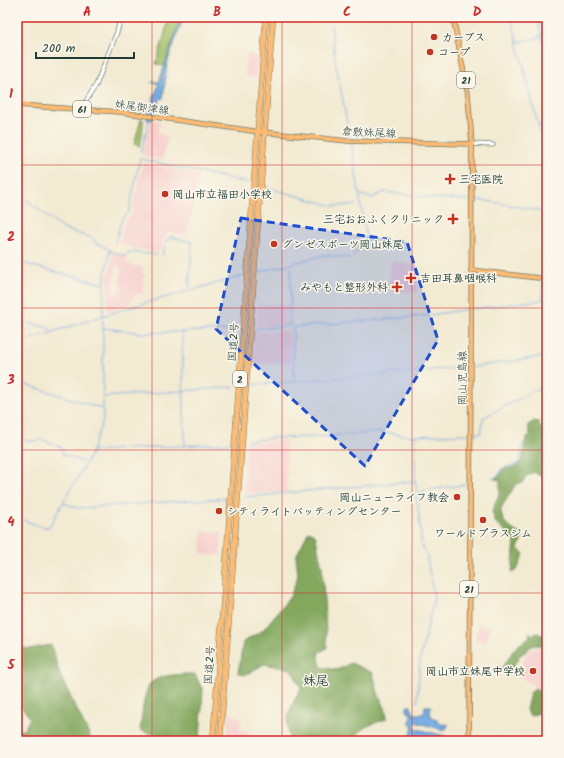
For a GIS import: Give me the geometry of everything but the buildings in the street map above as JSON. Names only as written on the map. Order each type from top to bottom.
[{"type":"highway","name":"国道2号","points":[[213,741],[266,17]]},
{"type":"highway","name":"国道2号","points":[[220,741],[273,17]]},
{"type":"main road","name":"岡山児島線","points":[[453,17],[468,94],[472,144],[469,741]]},
{"type":"main road","name":"妹尾御津線","points":[[17,105],[81,109],[147,116],[265,132]]},
{"type":"main road","name":"倉敷妹尾線","points":[[265,132],[350,141],[472,144]]},
{"type":"main road","points":[[471,270],[547,279]]},
{"type":"street","points":[[81,109],[96,85],[117,32],[121,17]]},
{"type":"street","points":[[472,144],[493,145]]},
{"type":"highlighted area","points":[[241,218],[407,242],[438,340],[365,466],[216,329]]},
{"type":"shaded area","points":[[247,54],[259,56],[257,77],[245,76]]},
{"type":"shaded area","points":[[150,121],[160,121],[157,133],[168,137],[162,160],[144,156],[142,153]]},
{"type":"shaded area","name":"岡山市立福田小学校","points":[[143,163],[199,175],[187,234],[184,235],[167,232],[161,249],[156,253],[118,244],[125,221],[132,214]]},
{"type":"shaded area","points":[[113,253],[125,257],[127,256],[126,264],[143,267],[142,273],[145,274],[142,294],[135,293],[135,297],[131,298],[131,304],[107,312],[107,278]],"holes":[[[116,265],[120,266],[119,269],[122,269],[120,284],[122,284],[122,291],[118,291],[117,294],[113,293]]]},
{"type":"shaded area","points":[[390,261],[416,265],[417,292],[395,291],[389,287]]},
{"type":"shaded area","points":[[289,304],[289,325],[256,327],[258,305]]},
{"type":"shaded area","points":[[291,330],[292,363],[253,365],[255,332]]},
{"type":"shaded area","points":[[286,440],[287,492],[244,493],[247,443]]},
{"type":"shaded area","points":[[202,532],[222,532],[221,555],[201,555]]},
{"type":"shaded area","points":[[478,625],[490,628],[486,642],[475,640]]},
{"type":"shaded area","name":"岡山市立妹尾中学校","points":[[539,647],[547,649],[547,697],[530,682],[518,677],[525,656],[530,649]]},
{"type":"shaded area","points":[[229,713],[241,718],[240,730],[249,732],[249,741],[227,741]]},
{"type":"green space","points":[[176,18],[181,18],[164,66],[156,64],[168,22]]},
{"type":"green space","points":[[141,119],[143,119],[143,127],[140,146],[134,144]]},
{"type":"green space","points":[[534,421],[539,422],[539,427],[543,426],[543,421],[547,431],[547,474],[540,476],[534,472],[525,477],[523,482],[516,484],[501,508],[502,517],[507,525],[514,531],[523,535],[518,549],[524,554],[517,570],[512,572],[515,540],[495,522],[492,511],[500,493],[500,480],[494,479],[500,475],[503,469],[511,468],[520,463],[523,456],[526,439],[530,435],[528,425]]},
{"type":"green space","points":[[309,531],[315,534],[322,567],[327,648],[318,653],[321,667],[337,670],[351,663],[373,673],[378,693],[386,710],[387,718],[363,729],[355,741],[290,741],[287,726],[289,713],[301,688],[291,669],[264,664],[245,675],[238,673],[243,642],[263,630],[290,597],[298,576],[296,556]]},
{"type":"green space","points":[[529,632],[533,635],[537,633],[547,637],[547,647],[536,645],[530,647],[523,654],[518,656],[519,658],[509,674],[506,674],[498,668],[503,667],[514,649],[530,636]]},
{"type":"green space","points":[[51,645],[60,675],[92,741],[17,741],[17,730],[24,730],[30,718],[17,701],[17,646],[29,649]]},
{"type":"green space","points":[[195,674],[203,691],[200,741],[176,741],[175,739],[140,730],[145,698],[152,682],[163,677]]},
{"type":"green space","points":[[536,688],[546,700],[547,708],[530,716],[526,710],[530,693]]},
{"type":"water","points":[[181,18],[183,18],[167,64],[163,98],[160,99],[152,120],[147,120],[148,113],[159,84],[151,82],[159,82]]},
{"type":"water","points":[[410,705],[414,714],[424,714],[425,706],[431,706],[430,715],[444,725],[448,724],[447,728],[443,730],[416,722],[414,728],[445,736],[446,741],[439,741],[415,735],[414,741],[408,741],[413,727],[410,724],[411,714],[407,711],[407,707]]},
{"type":"waterway","points":[[511,17],[547,160]]},
{"type":"waterway","points":[[537,17],[547,57]]},
{"type":"waterway","points":[[331,25],[335,59],[350,139]]},
{"type":"waterway","points":[[518,42],[542,37]]},
{"type":"waterway","points":[[141,152],[149,120]]},
{"type":"waterway","points":[[538,126],[547,124]]},
{"type":"waterway","points":[[260,272],[324,255],[350,258],[367,243],[351,142]]},
{"type":"waterway","points":[[115,242],[122,219],[129,212],[140,158]]},
{"type":"waterway","points":[[140,159],[249,183]]},
{"type":"waterway","points":[[265,187],[330,205]]},
{"type":"waterway","points":[[360,195],[372,198],[384,192],[432,198],[471,200]]},
{"type":"waterway","points":[[17,196],[28,201],[63,229],[92,238],[95,242],[113,252],[125,256],[129,252],[156,255]]},
{"type":"waterway","points":[[474,200],[547,211]]},
{"type":"waterway","points":[[333,206],[356,205]]},
{"type":"waterway","points":[[162,255],[167,240],[171,237],[192,242],[189,291]]},
{"type":"waterway","points":[[103,316],[105,276],[110,250]]},
{"type":"waterway","points":[[17,262],[104,284]]},
{"type":"waterway","points":[[255,329],[290,326],[291,268]]},
{"type":"waterway","points":[[31,339],[134,306],[243,276]]},
{"type":"waterway","points":[[473,309],[542,300],[543,281],[547,281]]},
{"type":"waterway","points":[[294,381],[293,327],[423,316],[470,309]]},
{"type":"waterway","points":[[17,320],[26,322]]},
{"type":"waterway","points":[[17,518],[43,527],[49,527],[90,456],[103,420],[103,320]]},
{"type":"waterway","points":[[30,323],[49,328],[52,331]]},
{"type":"waterway","points":[[103,328],[143,333],[239,330]]},
{"type":"waterway","points":[[182,332],[185,446]]},
{"type":"waterway","points":[[17,343],[28,340]]},
{"type":"waterway","points":[[473,367],[547,356]]},
{"type":"waterway","points":[[251,385],[470,367]]},
{"type":"waterway","points":[[18,382],[103,409]]},
{"type":"waterway","points":[[104,397],[234,387]]},
{"type":"waterway","points":[[472,434],[481,433],[483,418],[533,391],[540,390],[547,392]]},
{"type":"waterway","points":[[248,441],[271,438],[319,437],[382,432],[409,436],[468,434]]},
{"type":"waterway","points":[[17,437],[29,441],[41,439],[63,448],[62,454],[83,462]]},
{"type":"waterway","points":[[415,437],[415,477],[422,548],[426,552],[434,598],[420,659],[417,702]]},
{"type":"waterway","points":[[92,451],[231,443]]},
{"type":"waterway","points":[[493,479],[500,474],[501,469],[519,463],[523,443]]},
{"type":"waterway","points":[[244,497],[415,481]]},
{"type":"waterway","points":[[417,492],[467,484]]},
{"type":"waterway","points":[[64,503],[78,508],[227,498]]},
{"type":"place","name":"カーブス","points":[[434,37]]},
{"type":"place","name":"コープ","points":[[430,52]]},
{"type":"place","name":"三宅医院","points":[[450,179]]},
{"type":"place","name":"岡山市立福田小学校","points":[[165,194]]},
{"type":"place","name":"三宅おおふくクリニック","points":[[453,219]]},
{"type":"place","name":"グンゼスポーツ岡山妹尾","points":[[274,244]]},
{"type":"place","name":"吉田耳鼻咽喉科","points":[[411,278]]},
{"type":"place","name":"みやもと整形外科","points":[[397,287]]},
{"type":"place","name":"岡山ニューライフ教会","points":[[457,497]]},
{"type":"place","name":"シティライトバッティングセンター","points":[[219,511]]},
{"type":"place","name":"ワールドプラスジム","points":[[483,520]]},
{"type":"place","name":"岡山市立妹尾中学校","points":[[533,671]]},
{"type":"district","name":"妹尾","points":[[316,680]]}]
